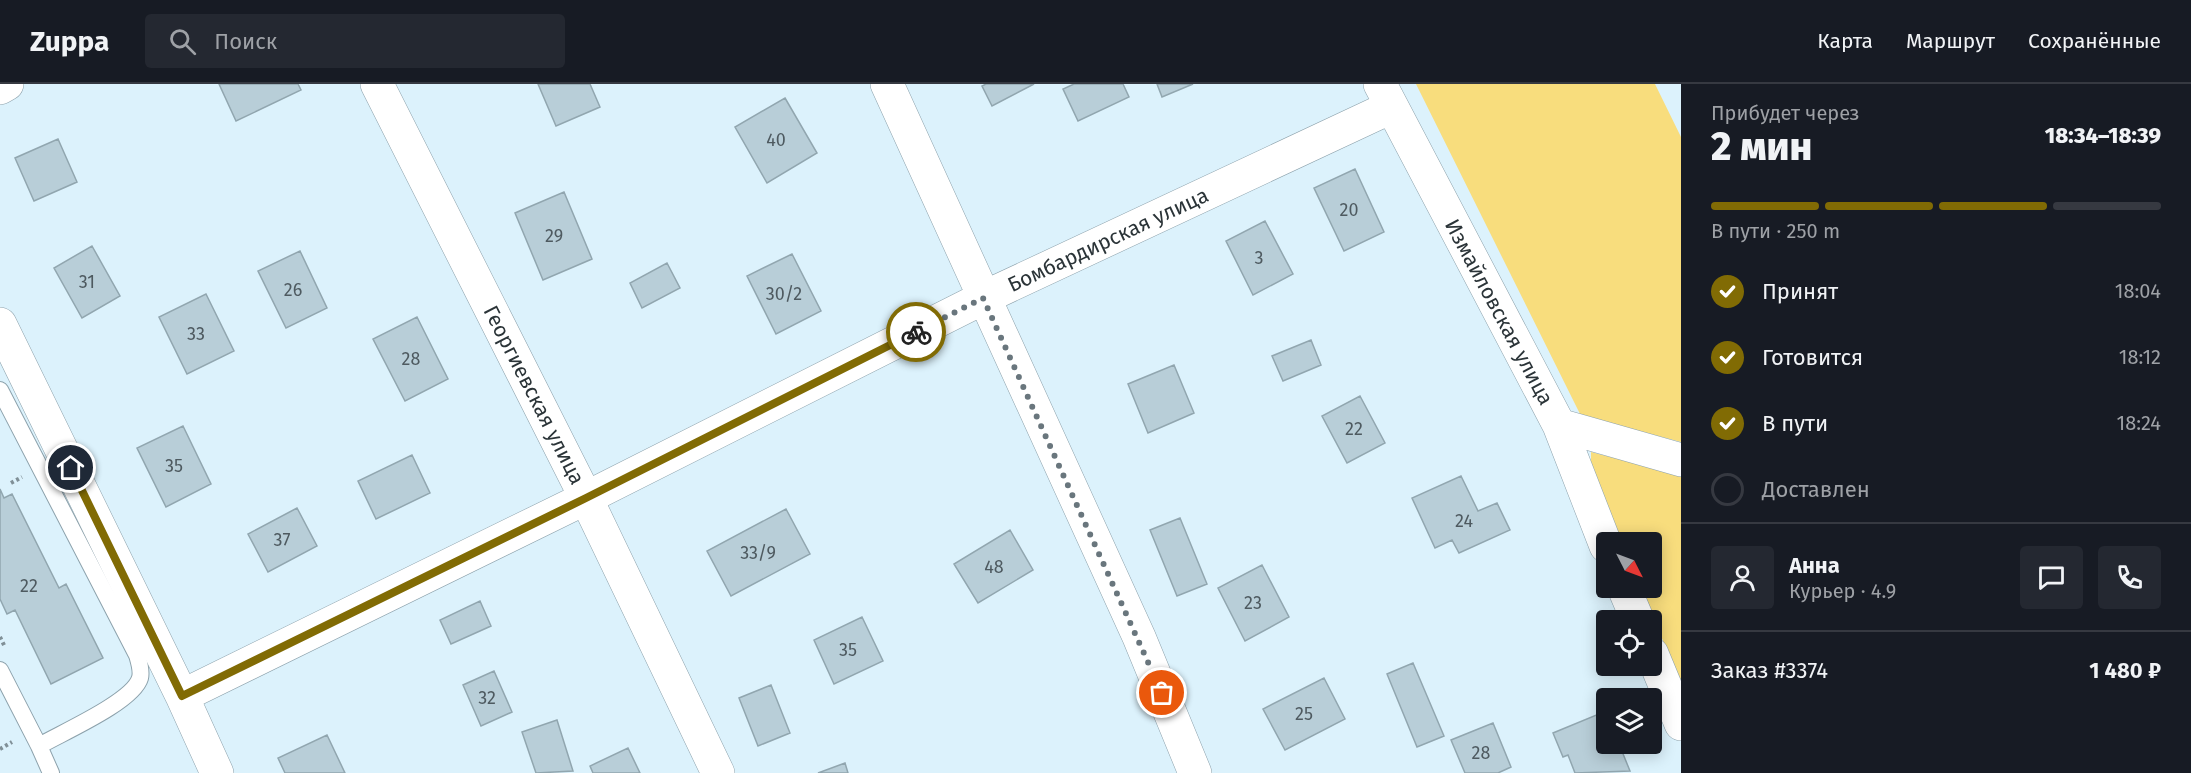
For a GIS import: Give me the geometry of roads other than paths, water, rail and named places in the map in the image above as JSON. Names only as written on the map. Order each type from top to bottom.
[{"type":"street","points":[[0,87],[7,84]]},
{"type":"street","name":"Георгиевская улица","points":[[377,84],[586,498],[718,773]]},
{"type":"street","points":[[887,84],[1139,637],[1195,773]]},
{"type":"street","name":"Бомбардирская улица","points":[[182,696],[586,498],[1386,95]]},
{"type":"street","name":"Измайловская улица","points":[[1386,95],[1559,425],[1601,532]]},
{"type":"street","points":[[0,324],[182,696],[217,773]]},
{"type":"street","points":[[1559,425],[1681,460]]},
{"type":"street","points":[[1661,676],[1681,724]]},
{"type":"lane","points":[[0,390],[137,655],[140,666],[140,677],[127,695],[39,746]]},
{"type":"lane","points":[[5,663],[51,773]]}]
